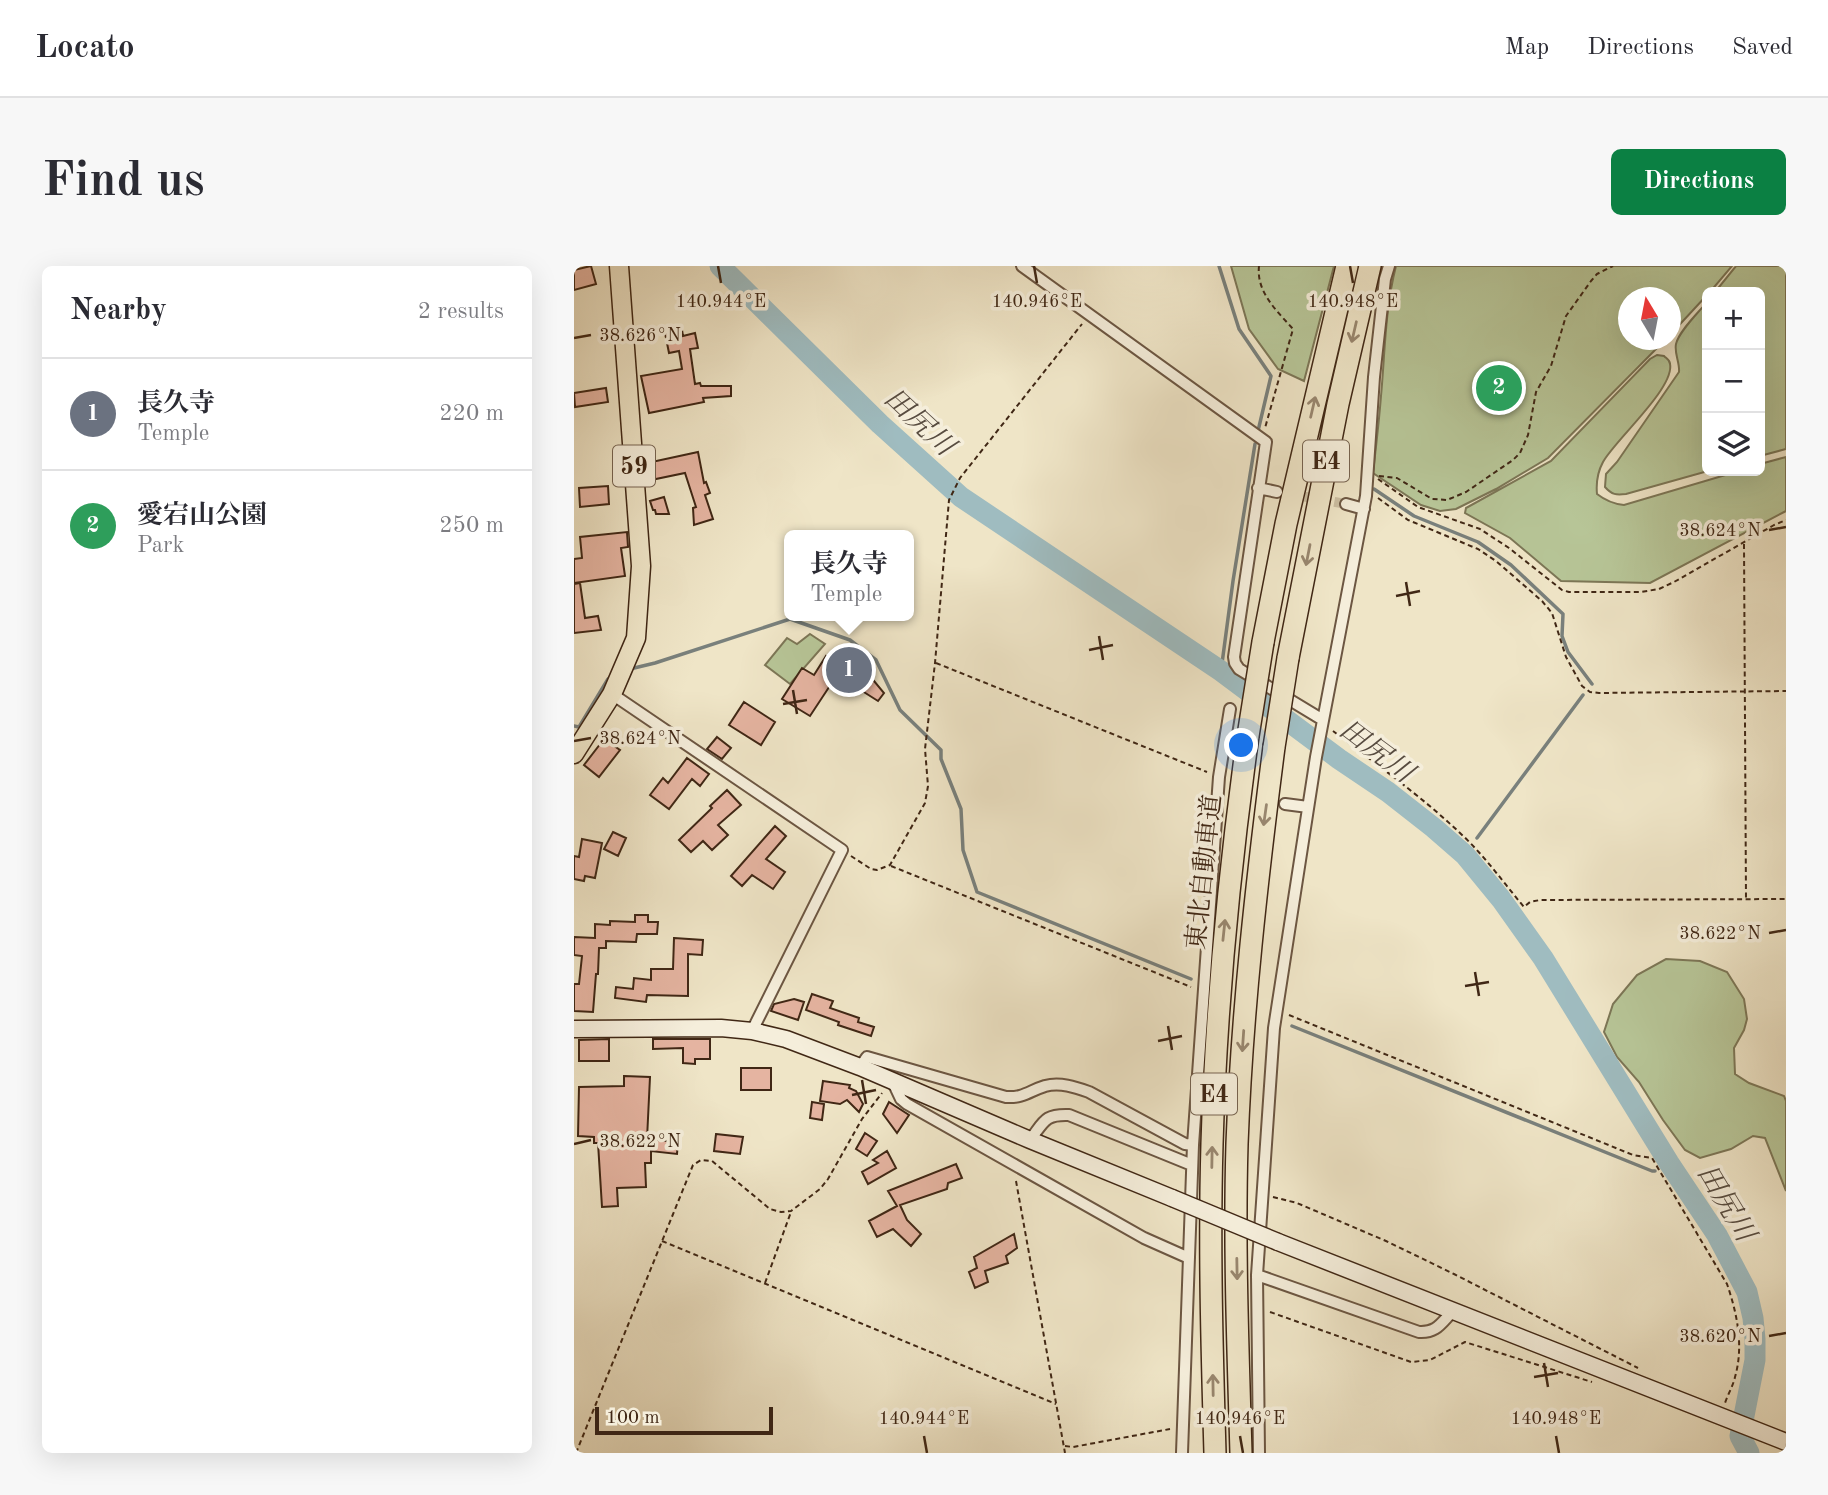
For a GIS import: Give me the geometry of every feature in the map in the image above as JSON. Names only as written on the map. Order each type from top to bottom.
[{"type":"highway","name":"東北自動車道","points":[[1215,1453],[1210,1257],[1212,1144],[1223,942],[1234,839],[1263,642],[1286,524],[1347,266]]},
{"type":"highway","name":"E4","points":[[1241,1453],[1236,1257],[1237,1146],[1242,1043],[1261,843],[1288,658],[1338,404],[1370,266]]},
{"type":"main road","name":"59","points":[[574,754],[615,687],[636,638],[641,566],[619,266]]},
{"type":"street","points":[[1023,266],[1266,442],[1235,663],[1239,669],[1322,724]]},
{"type":"street","points":[[1259,1453],[1257,1275],[1276,1010],[1316,757],[1366,496],[1374,377],[1385,279],[1389,266]]},
{"type":"street","points":[[1258,488],[1277,492]]},
{"type":"street","points":[[1346,504],[1364,509]]},
{"type":"street","points":[[615,687],[842,850],[752,1031]]},
{"type":"street","points":[[1182,1453],[1193,1144],[1219,777],[1230,709]]},
{"type":"street","points":[[1218,795],[1232,797]]},
{"type":"street","points":[[1285,804],[1308,807]]},
{"type":"street","points":[[574,1029],[721,1028],[752,1031],[786,1039],[892,1080],[1278,1242],[1786,1442]]},
{"type":"street","points":[[860,1067],[867,1057],[1006,1097],[1018,1097],[1057,1084],[1073,1087],[1089,1092],[1185,1144],[1193,1144]]},
{"type":"street","points":[[892,1080],[901,1099],[907,1104],[1144,1238],[1189,1258]]},
{"type":"street","points":[[1030,1140],[1047,1118],[1056,1114],[1069,1115],[1192,1165]]},
{"type":"street","points":[[1257,1275],[1419,1332],[1427,1333],[1436,1329],[1453,1311]]},
{"type":"path","points":[[1259,266],[1261,288],[1273,308],[1293,329],[1262,439]]},
{"type":"path","points":[[1368,474],[1397,478],[1432,499],[1447,500],[1466,492],[1513,460],[1520,453],[1528,435],[1536,392],[1551,366],[1566,316],[1597,274],[1613,266]]},
{"type":"path","points":[[842,850],[871,869],[877,870],[890,865],[925,803],[928,786],[925,749],[949,500],[960,478],[1089,315]]},
{"type":"path","points":[[1368,474],[1383,481],[1418,507],[1479,528],[1510,548],[1554,585],[1569,592],[1641,592],[1659,589],[1786,520]]},
{"type":"path","points":[[1366,496],[1379,498],[1408,520],[1478,549],[1542,601],[1552,613],[1566,657],[1583,686],[1590,692],[1786,691]]},
{"type":"path","points":[[1744,541],[1746,900]]},
{"type":"path","points":[[935,663],[1219,777]]},
{"type":"path","points":[[1322,724],[1462,834],[1524,907],[1530,902],[1540,900],[1786,899]]},
{"type":"path","points":[[890,865],[1203,992]]},
{"type":"path","points":[[1276,1010],[1633,1155],[1652,1158],[1727,1284],[1734,1305],[1739,1352],[1723,1418]]},
{"type":"path","points":[[576,1453],[693,1165],[701,1160],[712,1161],[770,1209],[791,1211],[820,1189],[828,1179],[862,1119],[892,1080]]},
{"type":"path","points":[[1013,1162],[1065,1453]]},
{"type":"path","points":[[1262,1194],[1297,1203],[1386,1241],[1640,1370]]},
{"type":"path","points":[[764,1284],[791,1211]]},
{"type":"path","points":[[662,1241],[1056,1404]]},
{"type":"path","points":[[1256,1309],[1277,1313],[1410,1362],[1430,1360],[1465,1342],[1601,1385]]},
{"type":"path","points":[[1064,1446],[1073,1447],[1171,1429],[1184,1432]]},
{"type":"green space","points":[[1231,266],[1334,266],[1304,381],[1278,369],[1249,329]]},
{"type":"green space","points":[[1396,266],[1732,266],[1714,287],[1702,287],[1702,300],[1681,323],[1681,287],[1618,287],[1618,350],[1655,350],[1548,458],[1456,509],[1440,511],[1421,505],[1373,473],[1392,282]]},
{"type":"green space","points":[[1736,266],[1786,266],[1786,449],[1765,455],[1765,287],[1719,287]]},
{"type":"green space","points":[[1702,308],[1702,473],[1626,494],[1612,493],[1605,487],[1606,474],[1679,372],[1676,350],[1681,350],[1681,334]]},
{"type":"green space","points":[[1657,355],[1664,356],[1670,364],[1669,374],[1654,400],[1603,462],[1597,478],[1597,494],[1610,502],[1624,505],[1722,476],[1765,476],[1765,463],[1786,457],[1786,511],[1650,583],[1561,581],[1510,538],[1465,513],[1466,508],[1551,461],[1650,359]]},
{"type":"green space","points":[[810,634],[825,644],[790,684],[765,665],[787,638],[797,644]]},
{"type":"green space","points":[[1666,959],[1700,961],[1727,972],[1744,999],[1747,1019],[1734,1048],[1735,1074],[1749,1083],[1784,1096],[1786,1191],[1765,1138],[1753,1136],[1731,1149],[1700,1158],[1685,1150],[1639,1082],[1617,1057],[1604,1032],[1613,1004],[1637,975]]},
{"type":"building","points":[[591,266],[596,284],[574,290],[574,270]]},
{"type":"building","points":[[682,330],[683,336],[695,333],[698,348],[690,349],[695,384],[731,386],[731,396],[703,398],[704,402],[649,413],[641,376],[682,369],[679,351],[669,353],[665,333]]},
{"type":"building","points":[[606,388],[608,402],[575,407],[574,393]]},
{"type":"building","points":[[698,452],[704,483],[706,482],[710,493],[705,495],[713,519],[694,525],[693,508],[696,507],[685,473],[651,480],[647,463]]},
{"type":"building","points":[[608,486],[609,504],[580,507],[579,488]]},
{"type":"building","points":[[664,497],[669,514],[656,514],[650,501]]},
{"type":"building","points":[[627,532],[628,547],[621,548],[625,576],[574,583],[574,559],[582,558],[580,537]]},
{"type":"building","points":[[580,583],[585,618],[598,616],[601,630],[574,633],[574,584]]},
{"type":"building","points":[[845,650],[874,668],[869,675],[884,693],[878,701],[837,675],[810,716],[782,699],[802,668],[814,675],[826,656],[836,663]]},
{"type":"building","points":[[744,702],[775,722],[761,745],[729,725]]},
{"type":"building","points":[[717,737],[731,748],[722,759],[707,749]]},
{"type":"building","points":[[604,739],[620,750],[599,777],[584,765]]},
{"type":"building","points":[[687,758],[709,774],[700,786],[692,779],[669,809],[650,795],[663,778],[668,783]]},
{"type":"building","points":[[727,790],[741,805],[718,825],[728,835],[712,850],[703,841],[691,852],[679,840]]},
{"type":"building","points":[[775,826],[786,836],[766,859],[785,872],[773,889],[752,875],[742,886],[731,876]]},
{"type":"building","points":[[613,832],[626,838],[618,856],[604,849]]},
{"type":"building","points":[[582,839],[602,843],[595,878],[585,876],[584,881],[574,879],[574,856],[579,857]]},
{"type":"building","points":[[635,915],[648,915],[648,922],[658,922],[657,934],[637,934],[636,942],[606,941],[606,948],[599,948],[593,1012],[574,1011],[574,984],[579,984],[582,956],[574,955],[574,937],[595,938],[595,924],[610,925],[610,921],[635,922]]},
{"type":"building","points":[[674,938],[703,940],[702,955],[688,954],[688,996],[647,995],[646,1002],[615,998],[616,987],[633,989],[634,978],[651,980],[651,969],[673,969]]},
{"type":"building","points":[[812,994],[833,1001],[830,1008],[859,1018],[858,1022],[874,1027],[871,1036],[806,1010]]},
{"type":"building","points":[[794,999],[804,1002],[798,1020],[771,1011],[774,1004]]},
{"type":"building","points":[[609,1039],[609,1061],[579,1061],[579,1040]]},
{"type":"building","points":[[653,1039],[710,1039],[710,1059],[695,1059],[695,1064],[683,1063],[683,1048],[653,1049]]},
{"type":"building","points":[[741,1068],[771,1068],[771,1090],[741,1090]]},
{"type":"building","points":[[624,1076],[650,1077],[647,1139],[678,1142],[677,1154],[651,1151],[651,1163],[645,1163],[646,1187],[617,1188],[618,1206],[602,1207],[598,1143],[594,1143],[594,1137],[578,1136],[579,1087],[624,1086]]},
{"type":"building","points":[[823,1081],[850,1085],[849,1088],[856,1091],[863,1104],[859,1112],[847,1100],[840,1104],[820,1101]]},
{"type":"building","points":[[812,1102],[824,1104],[822,1120],[810,1118]]},
{"type":"building","points":[[889,1102],[909,1115],[897,1133],[883,1114]]},
{"type":"building","points":[[865,1133],[877,1141],[867,1156],[856,1149]]},
{"type":"building","points":[[716,1134],[743,1137],[740,1154],[714,1151]]},
{"type":"building","points":[[887,1151],[896,1168],[868,1184],[862,1172],[878,1163],[873,1160]]},
{"type":"building","points":[[956,1164],[962,1178],[948,1183],[947,1189],[900,1205],[907,1220],[921,1234],[911,1246],[893,1229],[877,1237],[869,1221],[897,1206],[888,1191]]},
{"type":"building","points":[[1014,1234],[1017,1248],[1006,1256],[1008,1263],[985,1271],[988,1282],[975,1288],[969,1272],[977,1268],[974,1257]]},
{"type":"waterway","name":"田尻川","points":[[720,266],[880,424],[961,497],[1221,671],[1388,792],[1465,855],[1501,899],[1543,958],[1669,1163],[1717,1235],[1747,1292],[1753,1318],[1755,1360],[1740,1436],[1749,1453]]},
{"type":"waterway","points":[[1219,266],[1239,329],[1271,376],[1258,431]]},
{"type":"waterway","points":[[1221,671],[1255,444]]},
{"type":"waterway","points":[[1374,489],[1414,516],[1478,542],[1511,565],[1563,614],[1562,636],[1568,652],[1592,684]]},
{"type":"waterway","points":[[630,669],[784,621]]},
{"type":"waterway","points":[[796,621],[850,640],[876,660],[900,710],[941,750],[941,759],[961,809],[963,850],[977,892],[1191,979]]},
{"type":"waterway","points":[[574,726],[579,727],[613,675]]},
{"type":"waterway","points":[[1477,838],[1583,695]]},
{"type":"waterway","points":[[1292,1026],[1655,1171]]},
{"type":"waterway","name":"田尻川","points":[[1663,1166],[1669,1163]]},
{"type":"tunnel","points":[[1290,494],[1346,504]]},
{"type":"place","name":"愛宕山公園","points":[[1499,388]]},
{"type":"place","name":"長久寺","points":[[849,670]]}]
